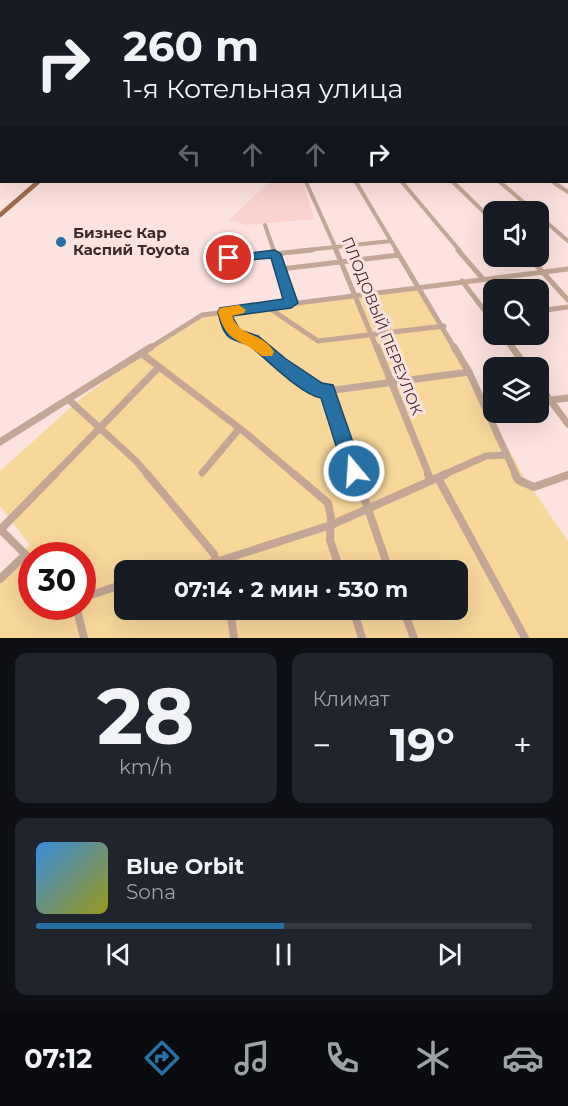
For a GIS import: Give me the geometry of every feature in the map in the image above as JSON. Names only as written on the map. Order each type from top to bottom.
[{"type":"main road","points":[[0,215],[37,183]]},
{"type":"street","name":"ПЛОДОВЫЙ ПЕРЕУЛОК","points":[[306,183],[357,294],[389,382],[434,479],[525,638]]},
{"type":"street","points":[[357,183],[418,287],[444,326],[469,372],[518,480],[534,487],[568,475]]},
{"type":"street","points":[[403,183],[483,279]]},
{"type":"street","points":[[454,183],[483,211]]},
{"type":"street","points":[[501,183],[522,201]]},
{"type":"street","points":[[554,183],[568,192]]},
{"type":"street","points":[[549,224],[568,240]]},
{"type":"street","points":[[265,225],[291,303]]},
{"type":"street","points":[[206,261],[391,241]]},
{"type":"street","points":[[280,269],[399,255]]},
{"type":"street","points":[[538,267],[568,300]]},
{"type":"street","points":[[0,442],[202,315],[568,269]]},
{"type":"street","points":[[462,281],[483,308]]},
{"type":"street","points":[[266,306],[318,341],[444,326]]},
{"type":"street","points":[[549,310],[568,307]]},
{"type":"street","points":[[224,312],[235,334],[253,340],[281,364],[319,390],[327,391],[469,372]]},
{"type":"street","points":[[141,353],[239,429],[328,503],[331,525],[330,540],[337,560]]},
{"type":"street","points":[[18,548],[0,530],[159,367]]},
{"type":"street","points":[[327,391],[385,560]]},
{"type":"street","points":[[549,398],[568,424]]},
{"type":"street","points":[[551,400],[568,398]]},
{"type":"street","points":[[68,399],[136,461],[191,524],[216,560]]},
{"type":"street","points":[[202,473],[239,429]]},
{"type":"street","points":[[235,560],[367,511],[486,456],[506,454]]},
{"type":"street","points":[[0,579],[18,566]]},
{"type":"street","points":[[96,593],[114,587]]},
{"type":"street","points":[[80,620],[84,638]]},
{"type":"street","points":[[232,620],[234,638]]},
{"type":"street","points":[[356,620],[362,638]]},
{"type":"street","points":[[408,620],[414,638]]},
{"type":"shaded area","points":[[268,183],[303,183],[314,219],[246,225],[229,220]]},
{"type":"shaded area","points":[[420,288],[483,402],[483,423],[494,423],[524,477],[568,541],[568,638],[0,638],[0,573],[18,556],[18,620],[96,620],[96,542],[28,542],[0,506],[0,471],[80,399],[139,357],[204,317]]},
{"type":"slow traffic","points":[[239,310],[224,312],[229,326],[235,334],[253,340],[267,352]]},
{"type":"place","name":"Бизнес Кар Каспий Toyota","points":[[61,242]]},
{"type":"route","points":[[229,258],[275,254],[291,303],[224,312],[229,326],[235,334],[253,340],[281,364],[319,390],[327,391],[354,471]]}]
